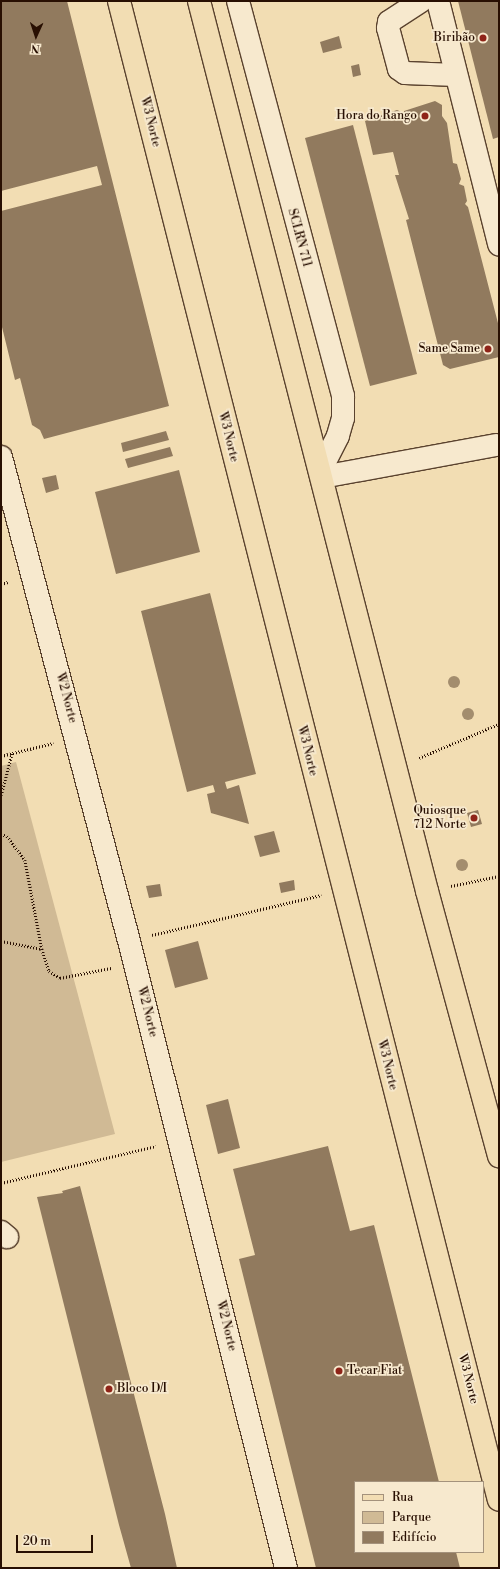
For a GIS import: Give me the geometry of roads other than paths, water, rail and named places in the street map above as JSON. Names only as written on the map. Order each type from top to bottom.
[{"type":"main road","name":"W3 Norte","points":[[119,1],[343,890],[499,1500]]},
{"type":"main road","points":[[200,6],[427,891],[499,1156]]},
{"type":"street","name":"SCLRN 711","points":[[238,1],[343,396],[343,418],[338,436],[321,474]]},
{"type":"street","points":[[421,1],[390,22],[388,28],[399,69],[405,73],[456,75]]},
{"type":"street","points":[[438,1],[456,75],[490,170],[499,244]]},
{"type":"street","points":[[321,474],[496,445]]},
{"type":"street","name":"W2 Norte","points":[[1,457],[135,962],[286,1568]]},
{"type":"place","name":"Biribão","points":[[483,38]]},
{"type":"place","name":"Hora do Rango","points":[[425,116]]},
{"type":"place","name":"Same Same","points":[[488,349]]},
{"type":"place","name":"Quiosque 712 Norte","points":[[474,818]]},
{"type":"place","name":"Tecar Fiat","points":[[339,1371]]},
{"type":"place","name":"Bloco D/I","points":[[109,1389]]}]
